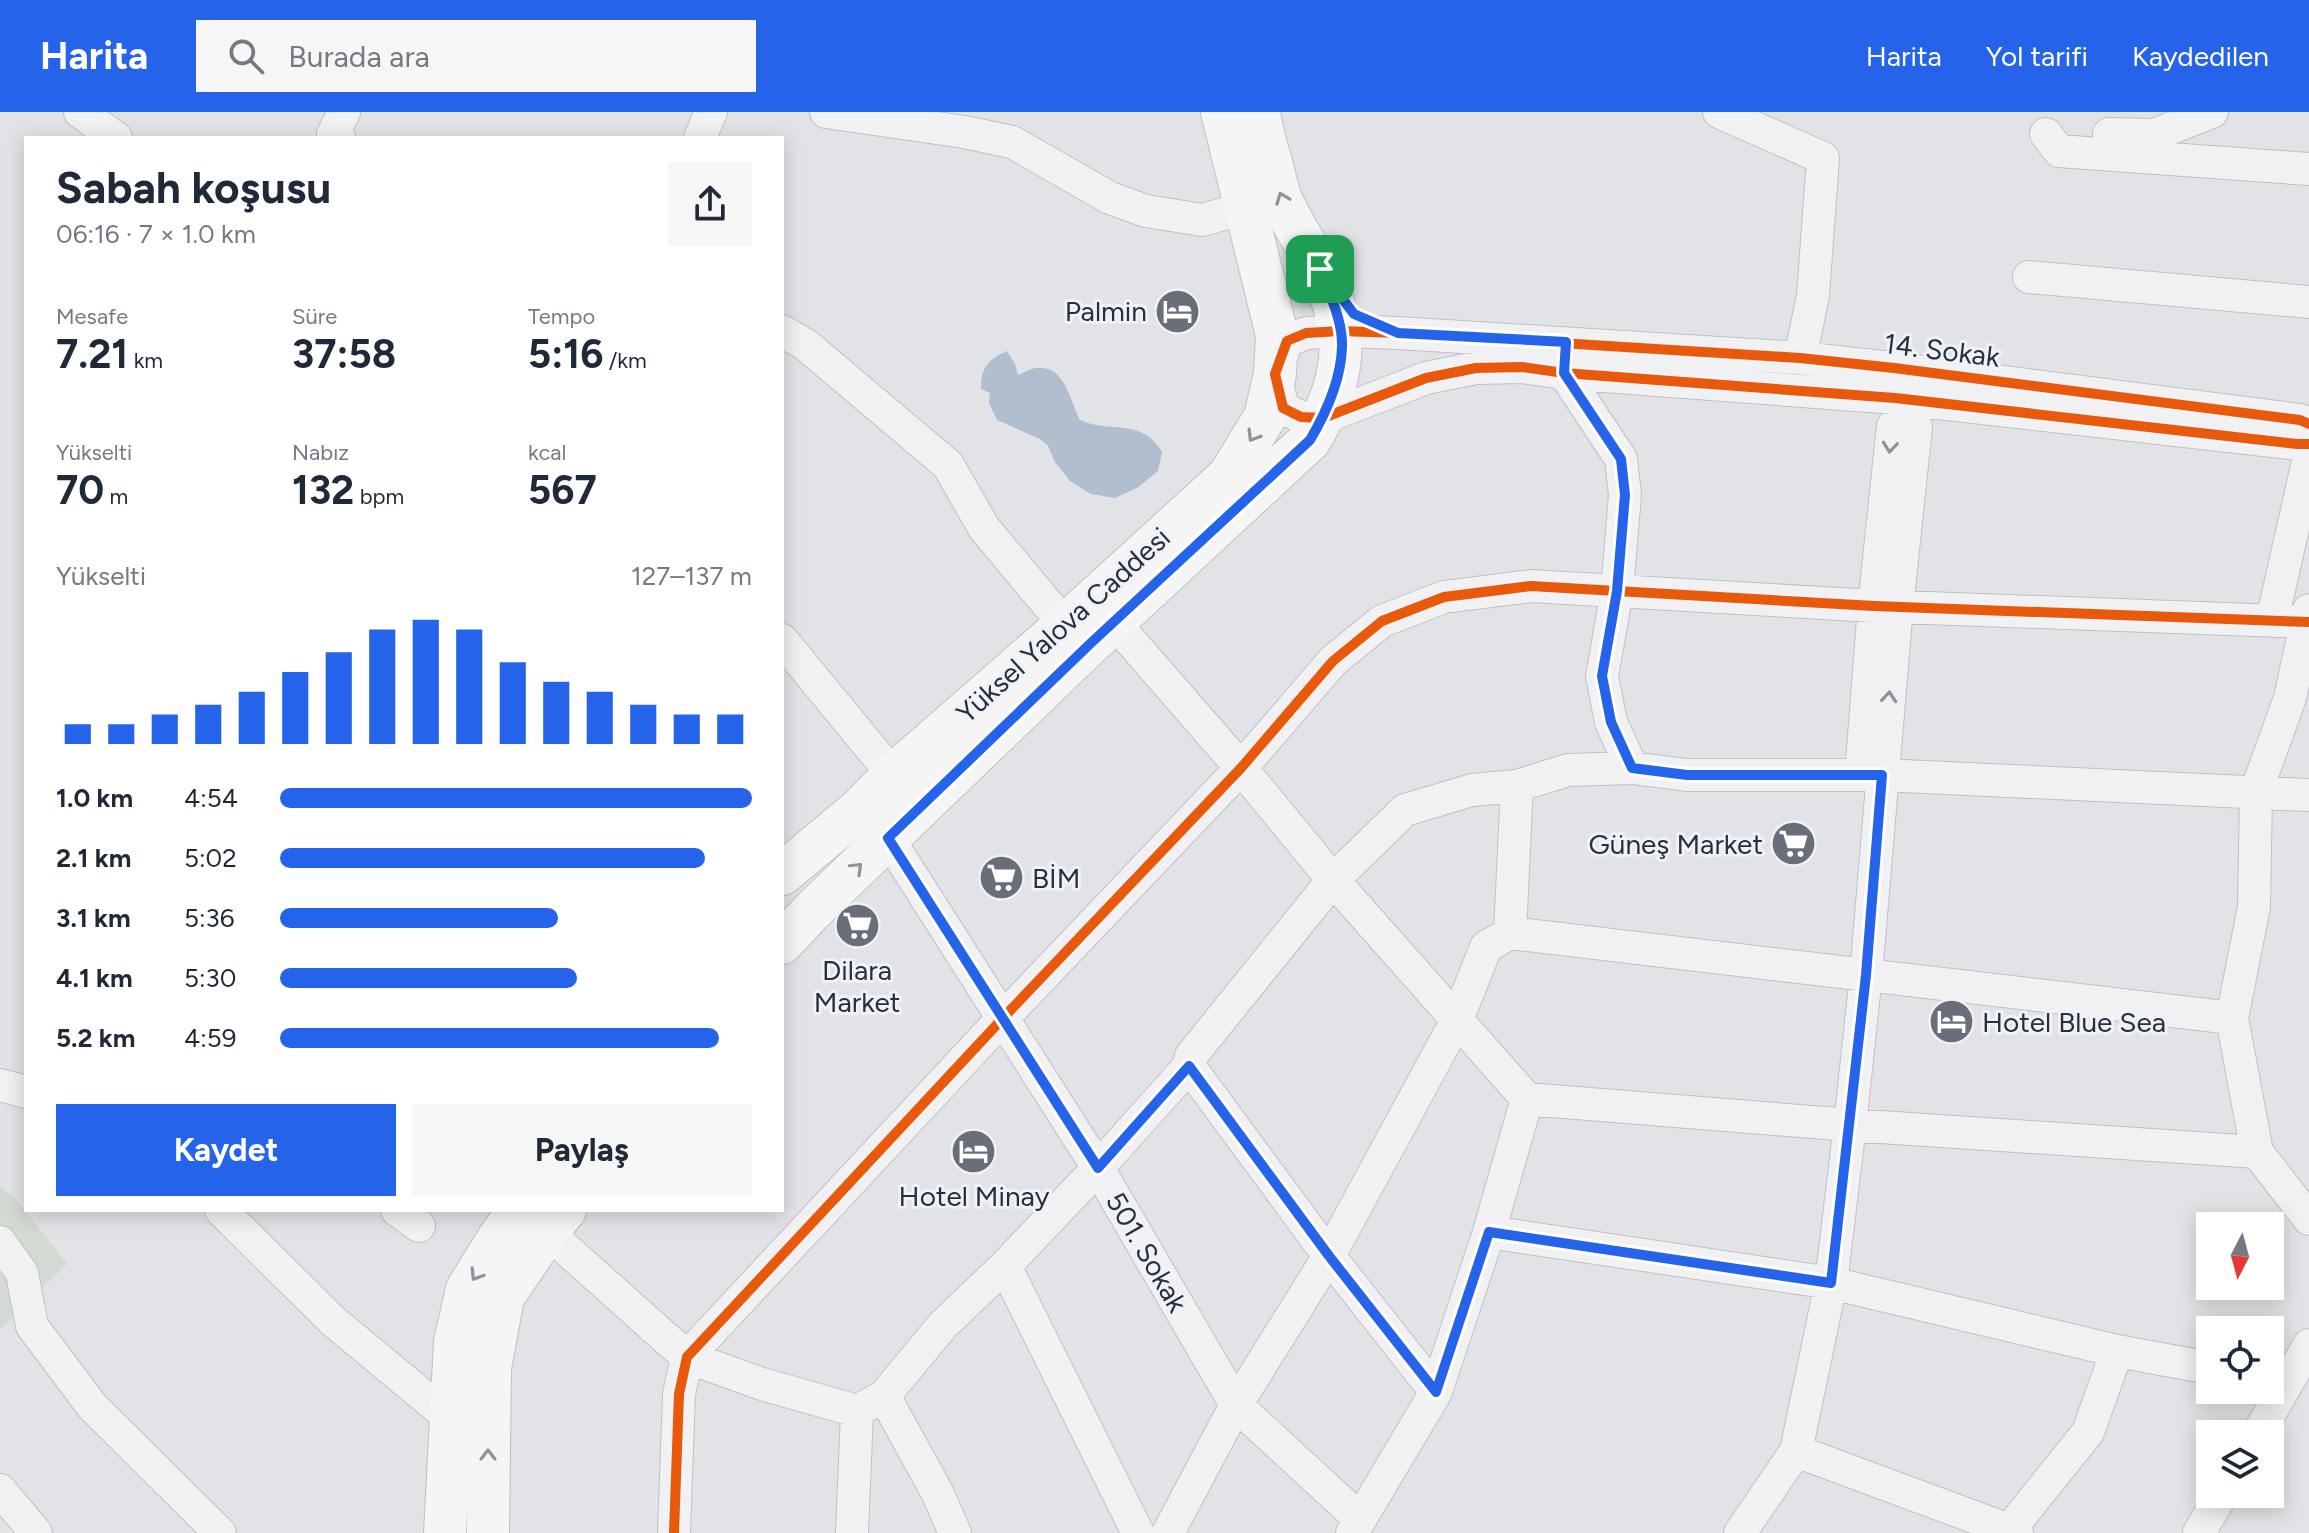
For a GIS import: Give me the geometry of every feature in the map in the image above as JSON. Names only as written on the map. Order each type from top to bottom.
[{"type":"main road","points":[[1222,112],[1276,354]]},
{"type":"main road","points":[[1259,112],[1282,201],[1320,269],[1336,312],[1341,339]]},
{"type":"main road","name":"Yüksel Yalova Caddesi","points":[[784,875],[874,824],[1114,622],[1310,440],[1323,418],[1336,383],[1341,339]]},
{"type":"main road","name":"Yüksel Yalova Caddesi","points":[[784,941],[812,911],[874,824],[893,775],[1229,476],[1265,417],[1276,354]]},
{"type":"main road","points":[[445,1533],[455,1342],[467,1289],[498,1239],[543,1217]]},
{"type":"main road","points":[[488,1533],[490,1368],[503,1297],[543,1217]]},
{"type":"street","points":[[80,112],[113,136]]},
{"type":"street","points":[[336,136],[333,134],[344,112]]},
{"type":"street","points":[[701,136],[711,112]]},
{"type":"street","points":[[826,112],[974,123],[1110,198],[1146,211],[1202,220],[1245,208]]},
{"type":"street","points":[[1719,112],[1823,158],[1813,296],[1800,358]]},
{"type":"street","points":[[2212,112],[2154,135],[2050,123],[2059,151],[2309,169]]},
{"type":"street","points":[[1320,269],[1354,314],[1398,333]]},
{"type":"street","points":[[2029,277],[2309,302]]},
{"type":"street","points":[[784,332],[806,345],[948,465],[984,528],[1065,625]]},
{"type":"street","points":[[1323,418],[1301,417],[1283,408],[1276,354],[1287,341],[1306,333],[1341,339],[1398,333],[1565,358],[1621,459],[1625,495],[1617,591],[1602,676],[1611,722],[1632,768]]},
{"type":"street","name":"14. Sokak","points":[[1565,358],[2309,444]]},
{"type":"street","name":"14. Sokak","points":[[1323,418],[1426,378],[1476,368],[1522,367],[1565,358],[1800,358],[2300,420],[2309,424]]},
{"type":"street","points":[[2272,621],[2309,457]]},
{"type":"street","points":[[674,1533],[679,1394],[687,1357],[1241,768],[1333,661],[1382,621],[1444,597],[1531,586],[1885,606],[2272,621],[2308,618],[2290,698],[2256,792],[2254,907],[2232,1018],[2257,1152],[2309,1219]]},
{"type":"street","points":[[1740,1533],[1796,1451],[1831,1283],[1866,975],[1871,775],[1885,606]]},
{"type":"street","points":[[1114,622],[1333,880],[1527,1099],[1850,1125],[2257,1152]]},
{"type":"street","points":[[784,642],[893,775]]},
{"type":"street","points":[[852,1533],[870,1404],[1098,1168],[1189,1066],[1191,1056],[1333,880],[1405,810],[1472,790],[1517,786],[1568,770],[1632,768],[1687,775],[1871,775],[2309,795]]},
{"type":"street","points":[[1510,933],[1517,786]]},
{"type":"street","name":"501. Sokak","points":[[874,824],[1098,1168],[1236,1405],[1356,1526]]},
{"type":"street","points":[[784,878],[812,911]]},
{"type":"street","points":[[1168,1533],[1236,1405],[1329,1256],[1457,1020],[1486,947],[1510,933],[2232,1018]]},
{"type":"street","points":[[1189,1066],[1329,1256],[1436,1392]]},
{"type":"street","points":[[0,1085],[24,1091]]},
{"type":"street","points":[[1356,1526],[1436,1392],[1489,1232],[1527,1099]]},
{"type":"street","points":[[223,1212],[333,1321],[450,1418]]},
{"type":"street","points":[[543,1217],[687,1357],[762,1384],[870,1404],[937,1492],[955,1533]]},
{"type":"street","points":[[1489,1232],[1831,1283],[2117,1351],[2196,1365]]},
{"type":"street","points":[[0,1242],[22,1273],[32,1326],[92,1406],[220,1533]]},
{"type":"street","points":[[1005,1266],[1138,1533]]},
{"type":"street","points":[[2266,1420],[2309,1345]]},
{"type":"street","points":[[1796,1451],[2011,1532],[2088,1432],[2117,1351]]},
{"type":"street","points":[[0,1490],[36,1533]]},
{"type":"street","points":[[2199,1533],[2214,1508]]},
{"type":"shaded area","points":[[0,1186],[19,1203],[67,1264],[0,1329]]},
{"type":"water","points":[[1007,351],[1018,375],[1037,368],[1054,372],[1065,386],[1080,420],[1135,430],[1154,441],[1162,452],[1158,471],[1137,488],[1115,498],[1091,494],[1070,481],[1055,462],[1048,446],[1040,439],[997,420],[989,403],[990,393],[981,389],[986,366]]},
{"type":"cycle path","points":[[2309,424],[2300,420],[1800,358],[1398,333],[1306,333],[1287,341],[1275,374],[1283,408],[1301,417],[1323,418],[1426,378],[1476,368],[1522,367],[1564,373],[1895,398],[2309,444]]},
{"type":"cycle path","points":[[674,1533],[679,1394],[687,1357],[1241,768],[1333,661],[1382,621],[1444,597],[1531,586],[1874,606],[2309,622]]},
{"type":"place","name":"Palmin","points":[[1178,311]]},
{"type":"place","name":"Güneş Market","points":[[1794,844]]},
{"type":"place","name":"BİM","points":[[1001,878]]},
{"type":"place","name":"Dilara Market","points":[[857,925]]},
{"type":"place","name":"Hotel Blue Sea","points":[[1951,1022]]},
{"type":"place","name":"Hotel Minay","points":[[974,1152]]},
{"type":"route","points":[[1320,269],[1354,314],[1398,333],[1566,342],[1564,373],[1621,459],[1625,495],[1617,591],[1602,676],[1611,722],[1632,768],[1687,775],[1882,775],[1866,975],[1831,1283],[1489,1232],[1436,1392],[1329,1256],[1189,1066],[1098,1168],[888,838],[1092,642],[1310,440],[1323,418],[1336,383],[1342,347],[1336,312],[1320,269]]}]
